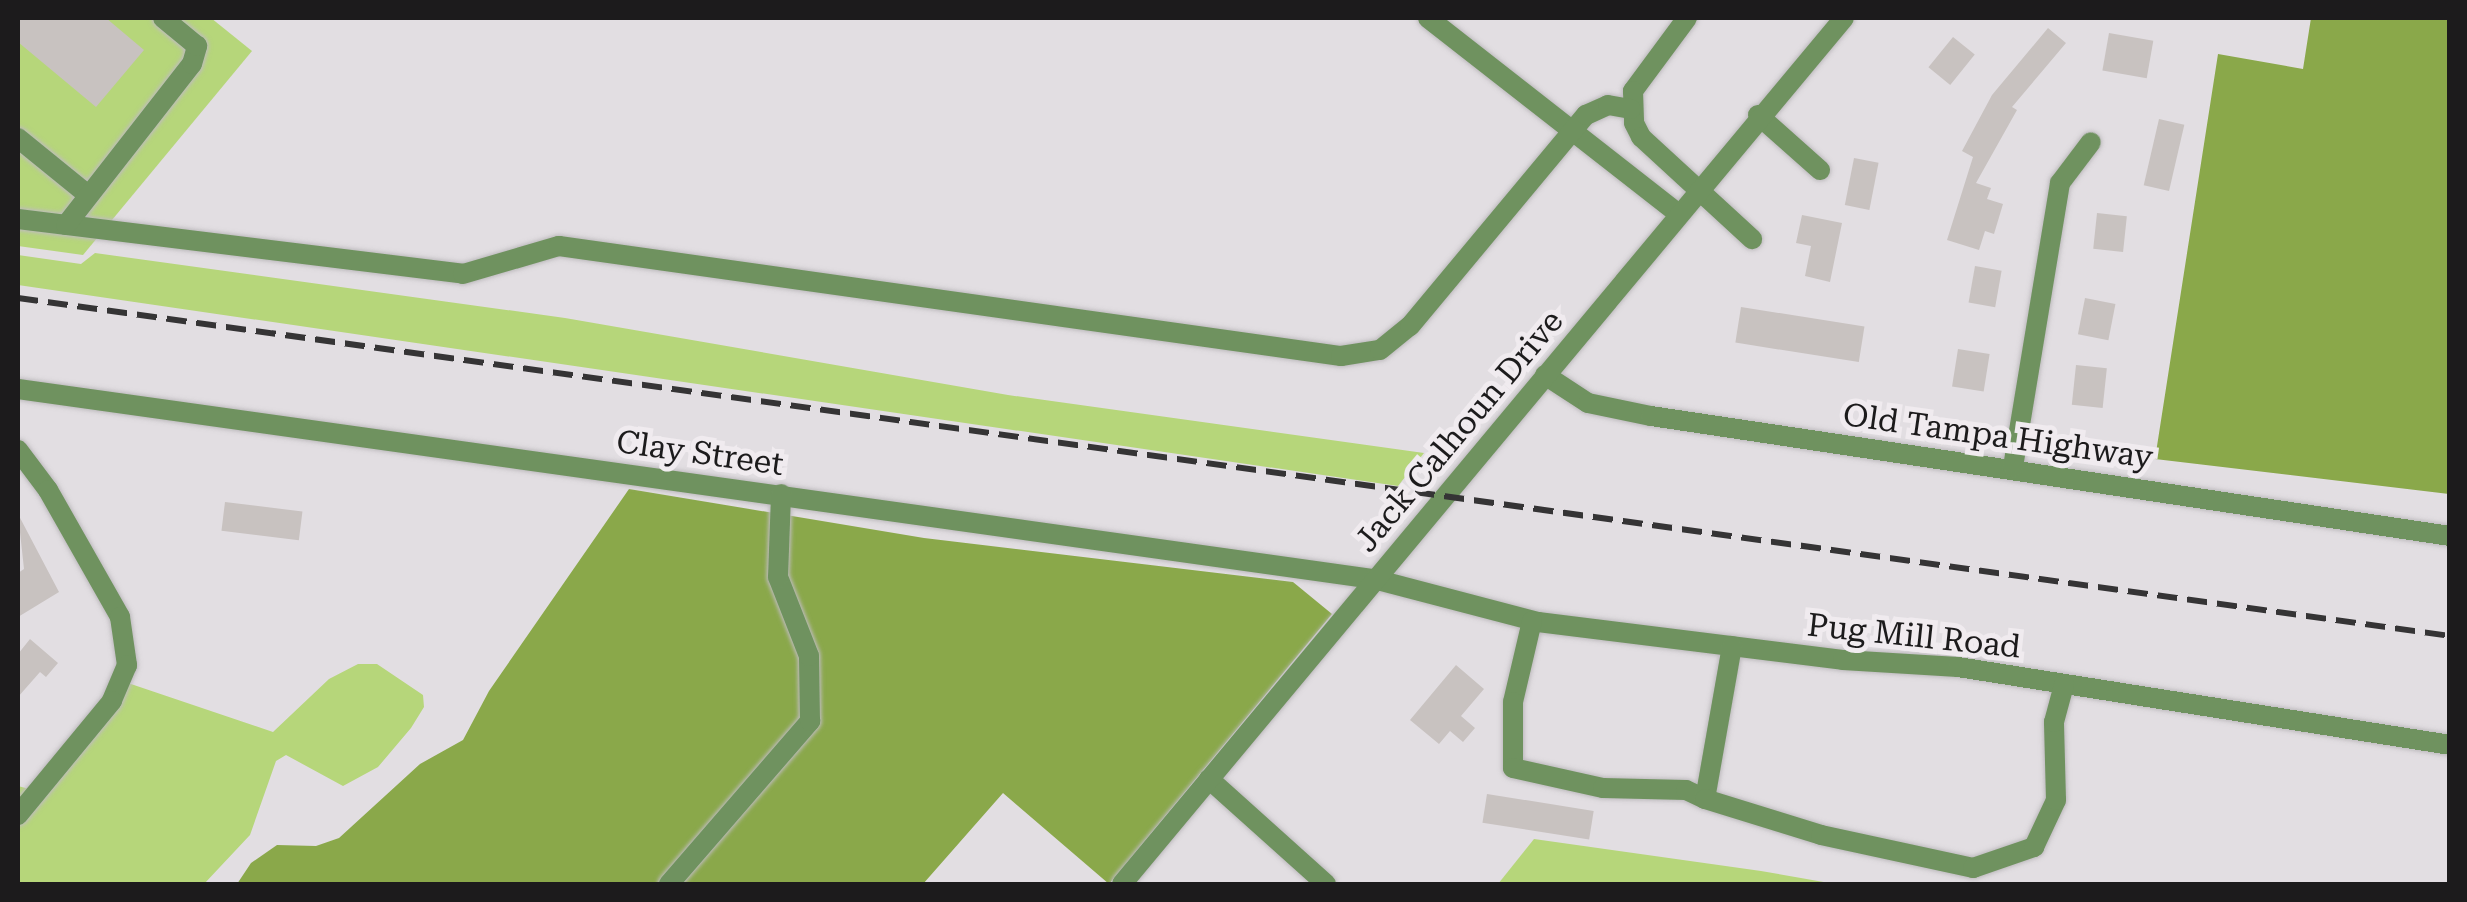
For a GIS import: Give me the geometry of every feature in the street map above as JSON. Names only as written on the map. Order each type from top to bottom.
[{"type":"street","points":[[66,226],[87,194],[192,64],[197,46],[164,18]]},
{"type":"street","points":[[1428,18],[1679,214]]},
{"type":"street","points":[[1687,18],[1640,78],[1631,109],[1641,137],[1752,239]]},
{"type":"street","name":"Jack Calhoun Drive","points":[[1122,884],[1758,115],[1844,18]]},
{"type":"street","points":[[18,219],[463,274],[559,246],[1341,356],[1380,350],[1410,326],[1575,129],[1597,108],[1631,109]]},
{"type":"street","points":[[1758,115],[1820,170]]},
{"type":"street","points":[[18,138],[87,194]]},
{"type":"street","points":[[2013,467],[2060,183],[2092,142]]},
{"type":"street","name":"Old Tampa Highway","points":[[1545,375],[1588,404],[1651,416],[2013,467],[2450,536]]},
{"type":"street","name":"Clay Street","points":[[18,389],[1374,579]]},
{"type":"street","points":[[18,450],[48,490],[120,617],[128,665],[112,701],[18,815]]},
{"type":"street","points":[[669,884],[810,722],[810,656],[778,578],[780,494]]},
{"type":"street","name":"Pug Mill Road","points":[[1374,579],[1532,621],[2064,684],[2450,745]]},
{"type":"street","points":[[1532,621],[1513,702],[1513,768],[1603,788],[1686,790],[1821,835],[1973,868],[2034,847],[2056,800],[2054,722],[2064,684]]},
{"type":"street","points":[[1706,798],[1732,646]]},
{"type":"street","points":[[1208,780],[1326,884]]},
{"type":"green space","points":[[18,18],[211,18],[252,51],[83,255],[18,246]]},
{"type":"green space","points":[[2311,18],[2449,18],[2449,494],[2155,459],[2218,54],[2303,69]]},
{"type":"green space","points":[[95,253],[565,318],[1008,395],[1424,453],[1398,486],[18,285],[18,255],[81,264]]},
{"type":"green space","points":[[629,489],[924,538],[1293,582],[1332,614],[1109,884],[1003,793],[923,884],[237,884],[251,863],[277,845],[316,846],[339,838],[420,764],[463,740],[489,691]]},
{"type":"green space","points":[[358,664],[377,664],[423,695],[424,707],[411,728],[378,767],[343,786],[286,755],[276,761],[250,835],[204,884],[18,884],[18,786],[29,789],[125,682],[273,732],[329,679]]},
{"type":"green space","points":[[1534,839],[1761,871],[1835,884],[1498,884]]},
{"type":"building","points":[[18,18],[106,18],[144,50],[96,107],[18,42]]},
{"type":"building","points":[[2048,28],[2066,43],[2012,107],[2017,110],[1976,183],[1991,188],[1987,199],[2003,204],[1994,234],[1985,231],[1979,250],[1947,240],[1973,157],[1962,151],[1992,95]]},
{"type":"building","points":[[2109,33],[2153,41],[2147,78],[2102,70]]},
{"type":"building","points":[[1953,37],[1975,55],[1950,85],[1928,67]]},
{"type":"building","points":[[2159,119],[2184,125],[2169,191],[2144,185]]},
{"type":"building","points":[[1854,158],[1879,163],[1869,210],[1845,205]]},
{"type":"building","points":[[2097,213],[2127,216],[2123,252],[2093,249]]},
{"type":"building","points":[[1802,215],[1842,223],[1830,282],[1805,276],[1811,246],[1796,243]]},
{"type":"building","points":[[1975,266],[2002,271],[1995,307],[1969,302]]},
{"type":"building","points":[[2085,298],[2115,304],[2108,340],[2078,334]]},
{"type":"building","points":[[1741,307],[1864,327],[1859,362],[1735,343]]},
{"type":"building","points":[[1958,349],[1990,354],[1984,392],[1952,387]]},
{"type":"building","points":[[2076,365],[2107,368],[2103,408],[2072,405]]},
{"type":"building","points":[[225,502],[302,512],[299,540],[221,531]]},
{"type":"building","points":[[18,514],[59,592],[18,617],[18,573],[24,569]]},
{"type":"building","points":[[30,639],[58,663],[46,677],[40,672],[18,697],[18,654]]},
{"type":"building","points":[[1456,665],[1484,689],[1461,716],[1475,728],[1463,742],[1450,731],[1439,744],[1410,720]]},
{"type":"building","points":[[1487,794],[1594,811],[1589,840],[1482,823]]},
{"type":"railway","points":[[18,298],[2450,636]]}]
